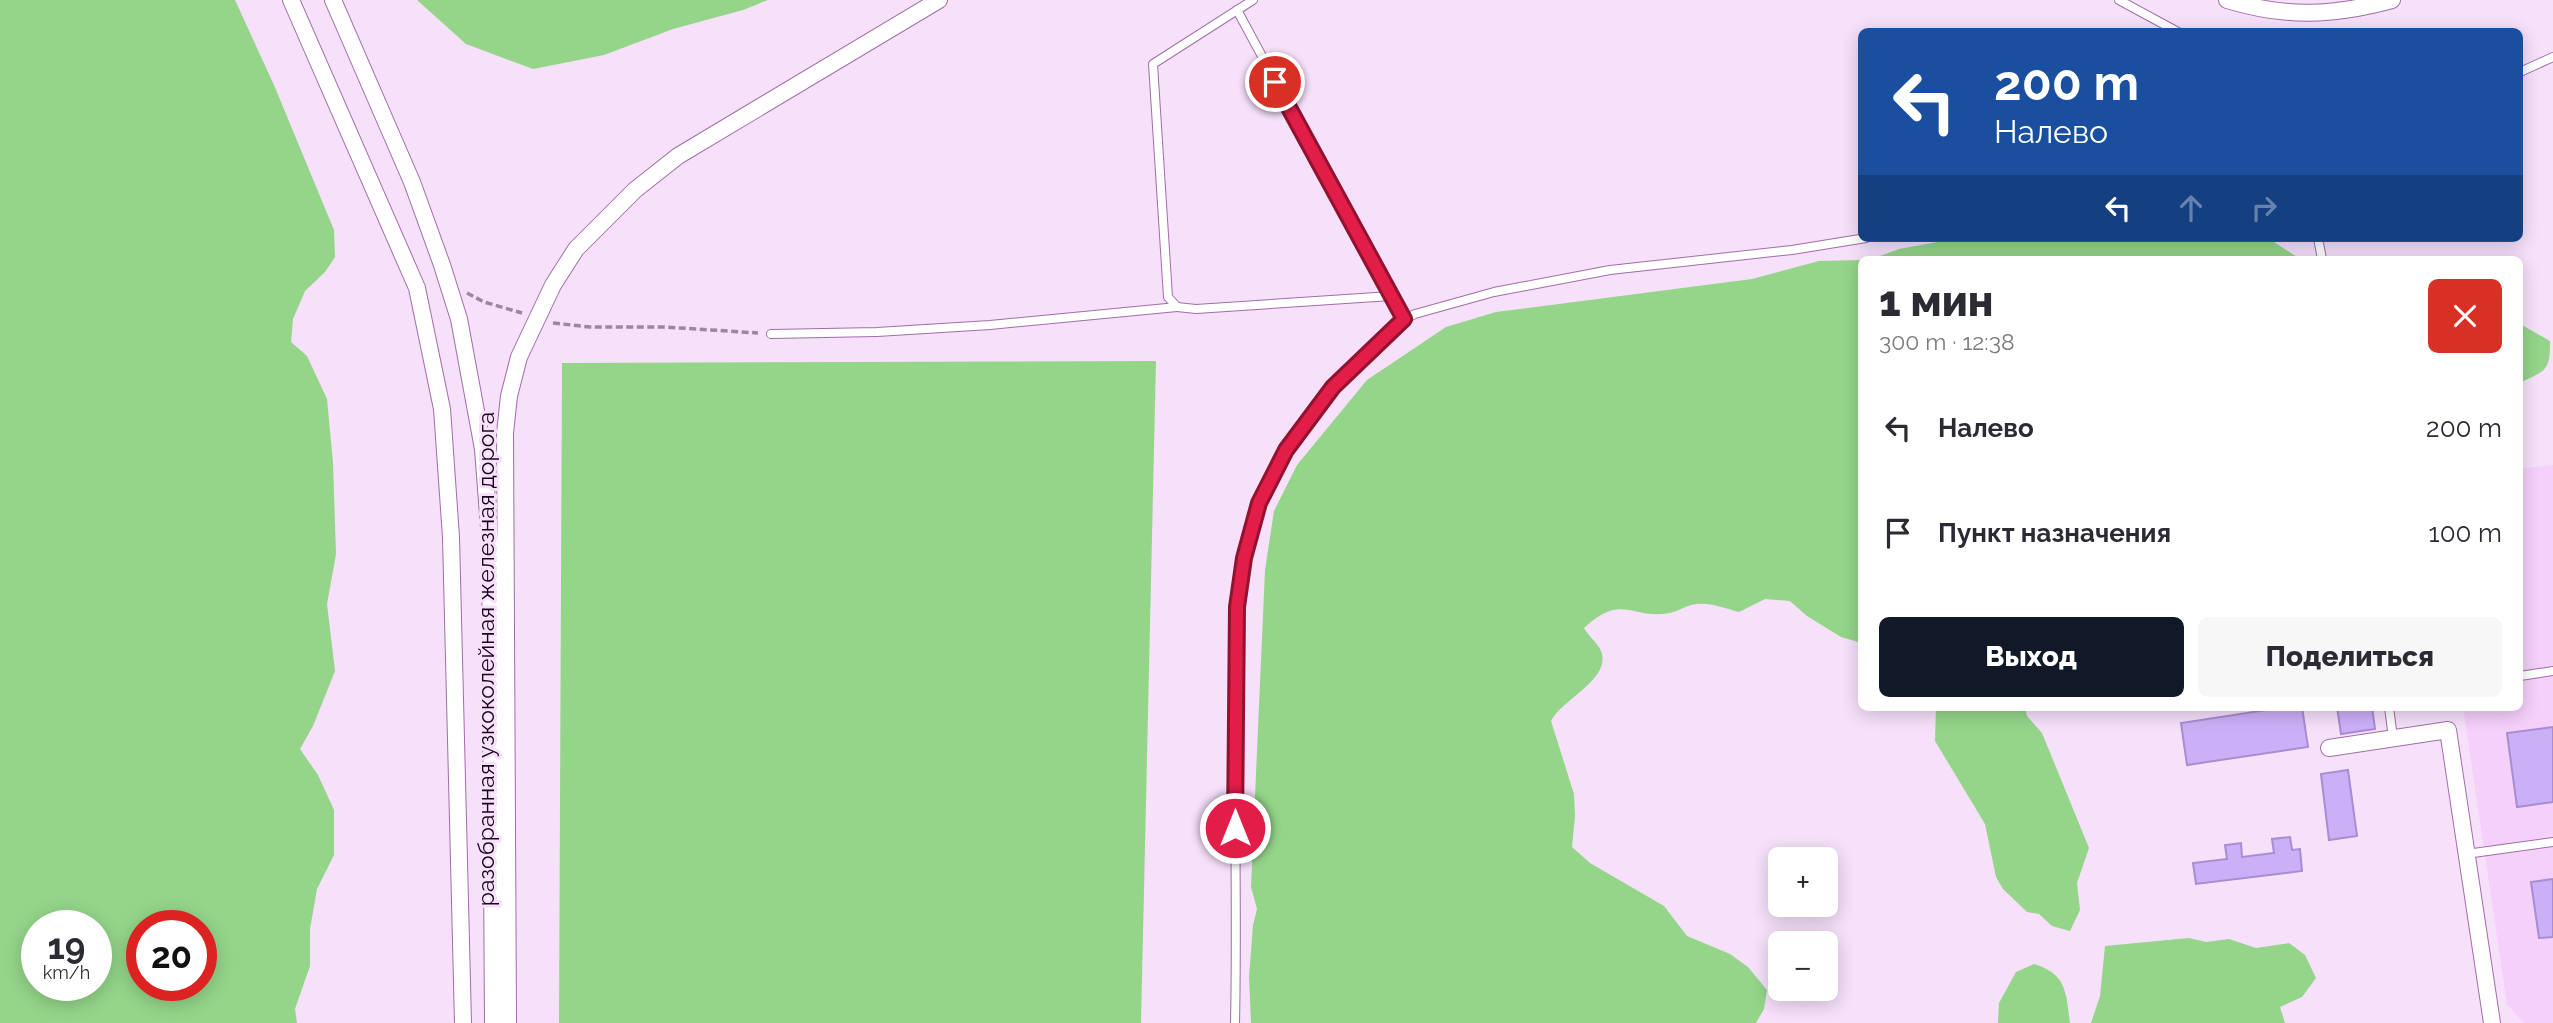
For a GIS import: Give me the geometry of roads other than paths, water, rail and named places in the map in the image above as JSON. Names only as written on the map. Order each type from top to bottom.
[{"type":"street","points":[[291,0],[416,288],[442,409],[451,537],[463,1023]]},
{"type":"street","points":[[333,0],[412,182],[451,290],[462,333],[483,449],[490,541],[493,1023]]},
{"type":"street","name":"разобранная узкоколейная железная дорога","points":[[508,1023],[505,433],[509,396],[519,357],[552,285],[576,249],[635,190],[678,156],[939,0]]},
{"type":"street","points":[[2227,0],[2254,8],[2310,14],[2337,12],[2392,0]]},
{"type":"street","points":[[2329,748],[2448,730],[2492,1023]]},
{"type":"lane","points":[[1177,307],[1168,298],[1153,64],[1253,0]]},
{"type":"lane","points":[[2119,0],[2171,28]]},
{"type":"lane","points":[[1237,10],[1404,319]]},
{"type":"lane","points":[[2523,71],[2553,57]]},
{"type":"lane","points":[[1236,1023],[1235,683],[1237,607],[1244,558],[1259,503],[1286,450],[1333,387],[1404,319],[1494,292],[1610,270],[1792,250],[1858,239]]},
{"type":"lane","points":[[771,334],[877,332],[990,325],[1177,307],[1196,309],[1391,296]]},
{"type":"lane","points":[[2523,676],[2553,671]]},
{"type":"lane","points":[[2390,711],[2393,738]]},
{"type":"lane","points":[[2466,854],[2553,842]]}]
